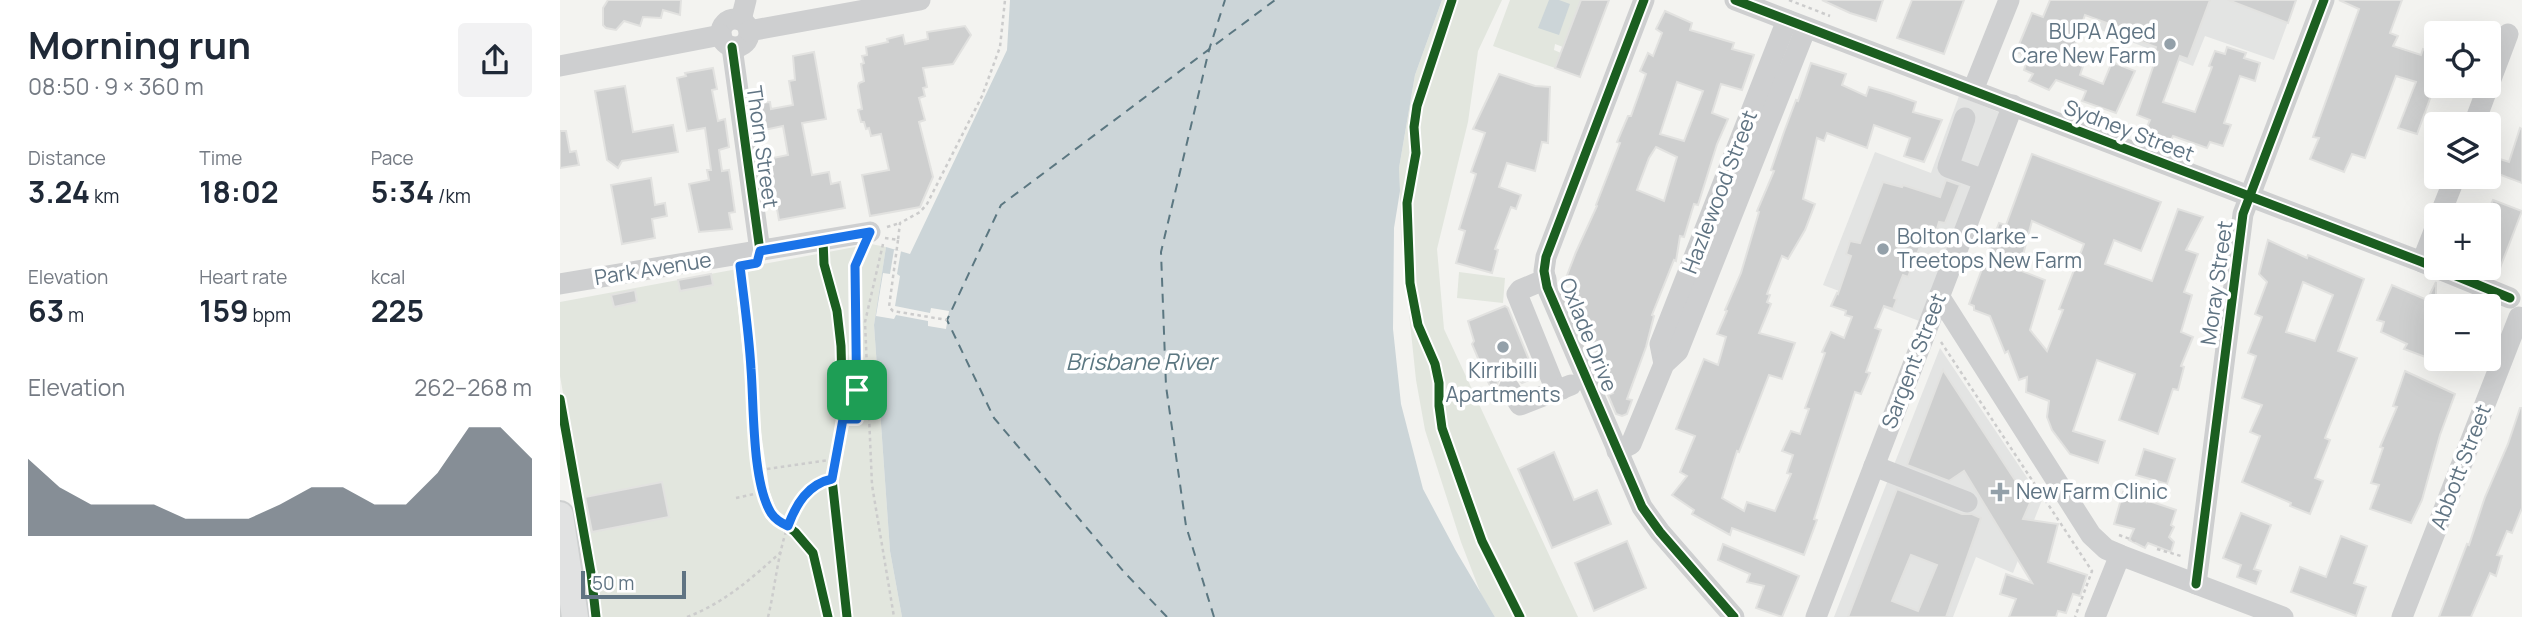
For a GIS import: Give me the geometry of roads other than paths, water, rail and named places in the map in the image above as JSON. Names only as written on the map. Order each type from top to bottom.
[{"type":"main road","points":[[560,515],[562,546],[575,617]]},
{"type":"street","points":[[560,66],[727,41],[723,26],[728,21],[745,17],[920,0]]},
{"type":"street","name":"Oxlade Drive","points":[[1644,0],[1546,257],[1546,279],[1586,379],[1643,507],[1660,532],[1734,617]]},
{"type":"street","name":"Sydney Street","points":[[1735,0],[1794,16],[1973,90],[2422,262],[2518,305]]},
{"type":"street","points":[[1973,90],[2009,0]]},
{"type":"street","name":"Moray Street","points":[[2196,584],[2238,248],[2249,197],[2324,0]]},
{"type":"street","name":"Hazlewood Street","points":[[1617,451],[1632,442],[1664,364],[1678,351],[1794,16]]},
{"type":"street","points":[[2479,112],[2508,34]]},
{"type":"street","name":"Thorn Street","points":[[727,41],[760,251]]},
{"type":"street","name":"Sargent Street","points":[[1816,617],[2013,105]]},
{"type":"street","points":[[1965,118],[1948,167],[1984,180]]},
{"type":"street","name":"Park Avenue","points":[[560,285],[870,232]]},
{"type":"street","points":[[2422,262],[2424,257]]},
{"type":"street","points":[[1546,279],[1520,290],[1517,295],[1553,383],[1562,389]]},
{"type":"street","points":[[1938,296],[2091,535],[2106,549],[2117,546],[2196,584],[2283,617]]},
{"type":"street","name":"Abbott Street","points":[[2402,617],[2518,305]]},
{"type":"street","points":[[1509,388],[1520,405],[1586,379]]},
{"type":"street","points":[[1874,466],[1967,502]]},
{"type":"street","points":[[2095,617],[2117,546]]},
{"type":"water","name":"Brisbane River","points":[[1010,0],[1442,0],[1415,75],[1399,168],[1400,191],[1394,228],[1393,329],[1401,404],[1423,489],[1495,617],[902,617],[890,551],[874,325],[886,247],[910,254],[1007,50]]},
{"type":"water","points":[[1549,0],[1570,4],[1559,35],[1538,28]]},
{"type":"place","name":"BUPA Aged Care New Farm","points":[[2170,44]]},
{"type":"place","name":"Bolton Clarke - Treetops New Farm","points":[[1883,249]]},
{"type":"place","name":"Kirribilli Apartments","points":[[1503,347]]},
{"type":"place","name":"New Farm Clinic","points":[[2000,492]]}]
